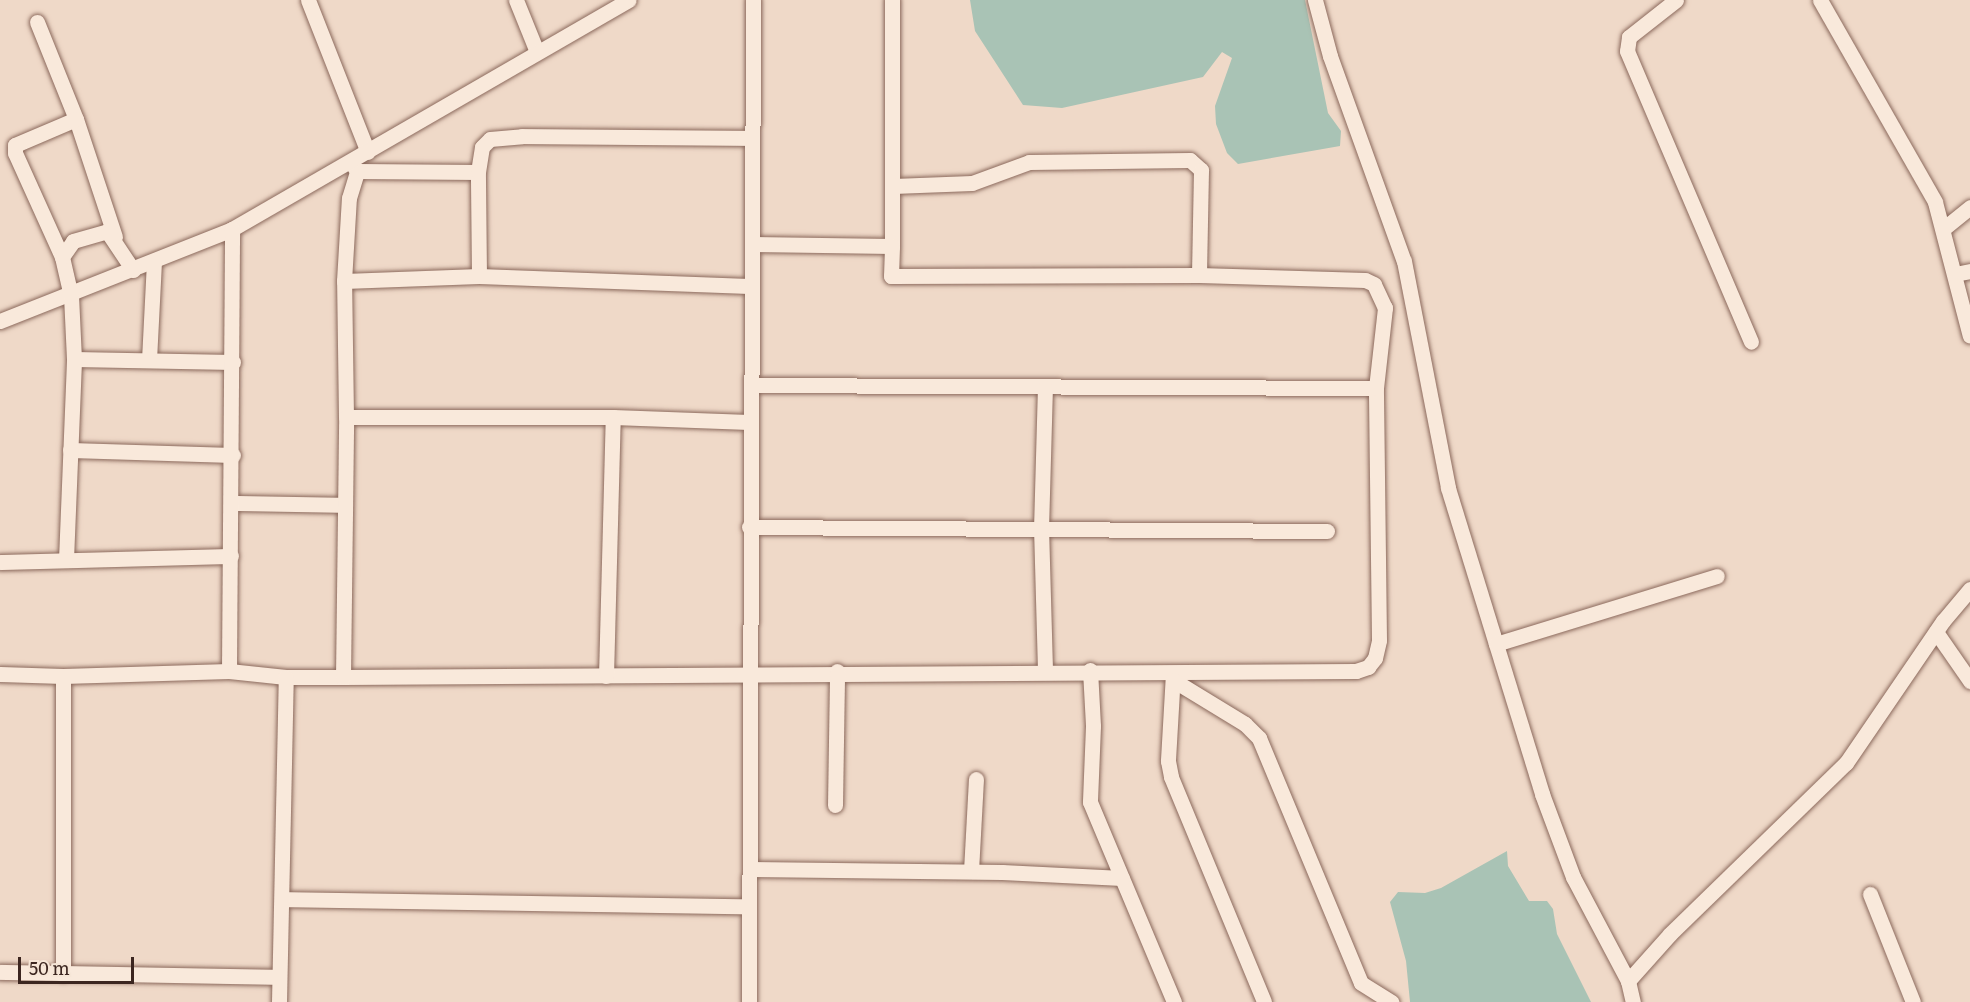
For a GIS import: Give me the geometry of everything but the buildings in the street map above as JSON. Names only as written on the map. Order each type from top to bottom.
[{"type":"street","points":[[308,0],[368,152]]},
{"type":"street","points":[[516,0],[537,52]]},
{"type":"street","points":[[0,321],[71,296],[232,229],[354,167],[368,152],[629,0]]},
{"type":"street","points":[[749,1002],[749,422],[752,385],[749,286],[752,244],[753,0]]},
{"type":"street","points":[[0,674],[63,676],[229,671],[286,677],[343,677],[1090,670],[1173,675],[1356,671],[1368,667],[1375,658],[1379,640],[1376,388],[1385,308],[1374,284],[1365,280],[1199,275],[891,276],[892,0]]},
{"type":"street","points":[[1316,0],[1330,56],[1404,261],[1448,488],[1555,834],[1573,877],[1628,981],[1633,1002]]},
{"type":"street","points":[[1676,0],[1629,37],[1627,51],[1751,342]]},
{"type":"street","points":[[1820,0],[1919,170],[1963,272],[1970,336]]},
{"type":"street","points":[[37,22],[76,119],[115,237],[133,270]]},
{"type":"street","points":[[66,560],[74,358],[71,296],[62,257],[15,153],[15,145],[76,119]]},
{"type":"street","points":[[479,276],[478,172],[482,147],[490,140],[501,137],[752,138]]},
{"type":"street","points":[[893,186],[972,183],[1029,162],[1190,160],[1201,170],[1199,275]]},
{"type":"street","points":[[354,167],[478,172]]},
{"type":"street","points":[[343,677],[346,417],[344,281],[349,198],[354,167]]},
{"type":"street","points":[[1943,230],[1970,207]]},
{"type":"street","points":[[229,671],[233,455],[232,229]]},
{"type":"street","points":[[62,257],[73,241],[100,230],[115,237]]},
{"type":"street","points":[[752,244],[892,246]]},
{"type":"street","points":[[149,360],[154,261]]},
{"type":"street","points":[[344,281],[479,276],[749,286]]},
{"type":"street","points":[[74,358],[233,362]]},
{"type":"street","points":[[752,385],[1376,388]]},
{"type":"street","points":[[1045,388],[1041,529],[1045,670]]},
{"type":"street","points":[[346,417],[613,417],[749,422]]},
{"type":"street","points":[[606,676],[613,417]]},
{"type":"street","points":[[70,450],[233,455]]},
{"type":"street","points":[[231,503],[345,504]]},
{"type":"street","points":[[749,527],[1327,531]]},
{"type":"street","points":[[0,562],[231,556]]},
{"type":"street","points":[[1496,644],[1717,576]]},
{"type":"street","points":[[1628,981],[1670,934],[1846,763],[1936,632],[1970,589]]},
{"type":"street","points":[[1936,632],[1970,681]]},
{"type":"street","points":[[1090,670],[1093,726],[1090,802],[1174,1002]]},
{"type":"street","points":[[836,805],[837,671]]},
{"type":"street","points":[[1173,675],[1168,760],[1171,777],[1264,1002]]},
{"type":"street","points":[[1173,675],[1245,724],[1259,738],[1362,983],[1391,1002]]},
{"type":"street","points":[[63,676],[63,974]]},
{"type":"street","points":[[279,1002],[282,899],[281,786],[286,677]]},
{"type":"street","points":[[972,872],[976,779]]},
{"type":"street","points":[[750,869],[972,872],[1122,879]]},
{"type":"street","points":[[1870,894],[1912,1002]]},
{"type":"street","points":[[282,899],[748,906]]},
{"type":"street","points":[[0,972],[278,977]]},
{"type":"shaded area","points":[[970,0],[1305,0],[1328,113],[1341,131],[1340,146],[1238,164],[1227,153],[1216,124],[1215,106],[1232,58],[1222,52],[1203,77],[1062,108],[1023,105],[975,31]]},
{"type":"shaded area","points":[[1507,851],[1508,866],[1529,901],[1547,901],[1553,909],[1557,934],[1591,1002],[1410,1002],[1406,961],[1390,902],[1398,892],[1425,893],[1441,888]]}]
